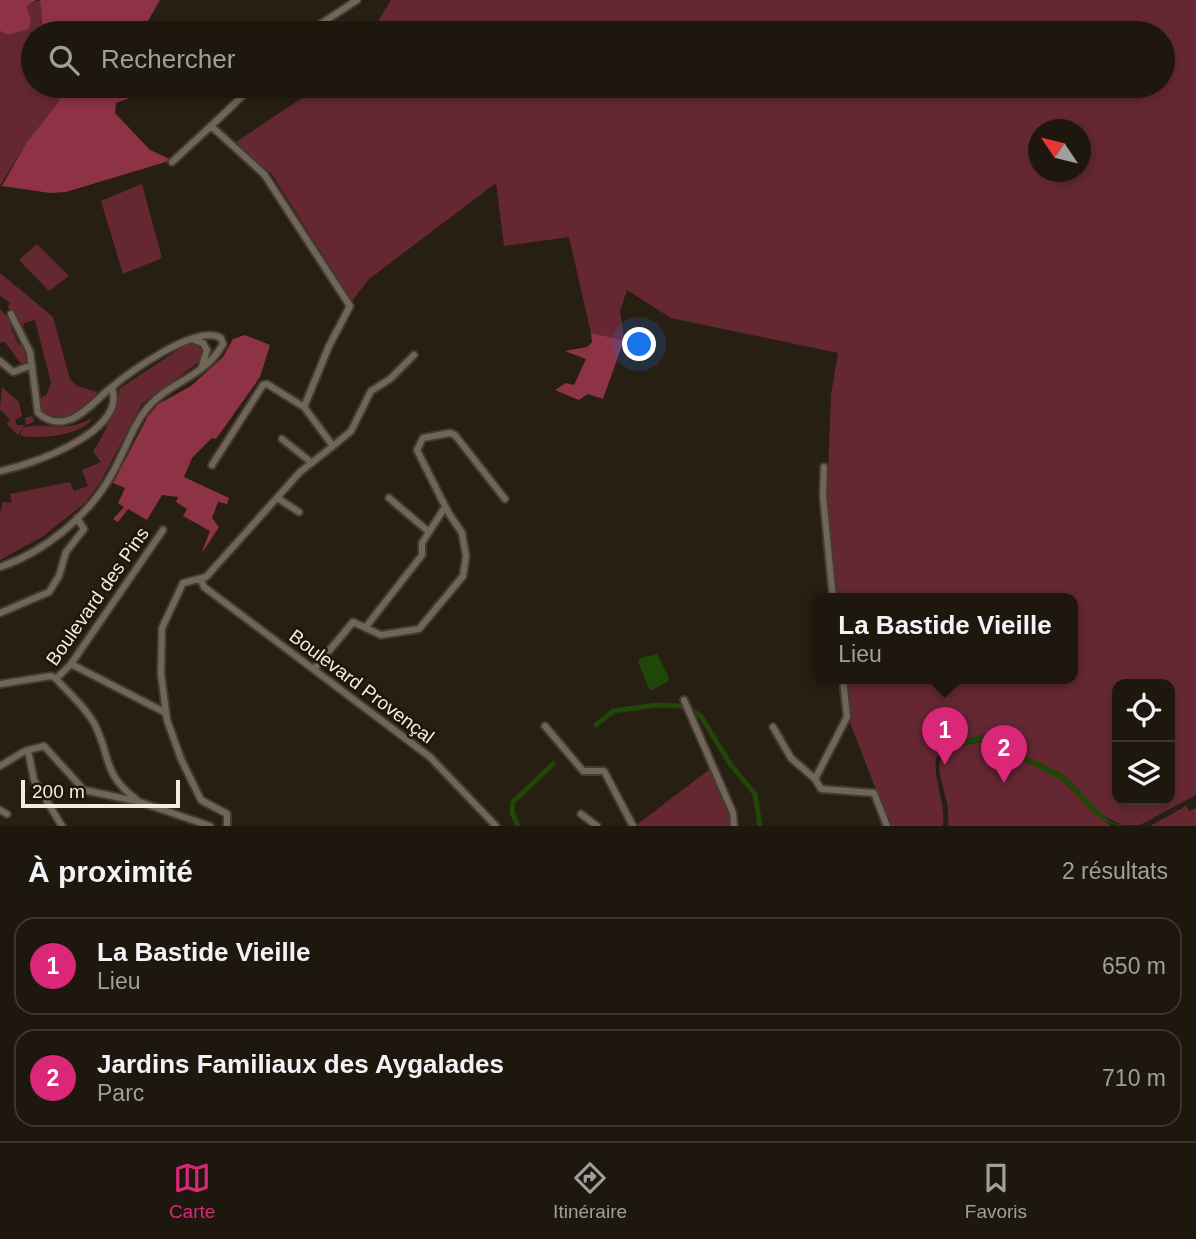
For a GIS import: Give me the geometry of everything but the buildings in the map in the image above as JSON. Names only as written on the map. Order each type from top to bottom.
[{"type":"street","points":[[325,21],[357,0]]},
{"type":"street","points":[[172,162],[240,98]]},
{"type":"street","points":[[211,126],[264,173],[350,306],[329,345],[304,407]]},
{"type":"street","points":[[0,567],[34,551],[77,518],[103,490],[149,406],[199,372],[221,348],[223,341],[218,336],[189,338],[109,390],[91,409],[76,418],[61,421],[46,418],[36,408],[30,352],[11,314]]},
{"type":"street","points":[[189,338],[203,343],[207,350],[207,358],[199,372]]},
{"type":"street","points":[[227,826],[227,814],[206,804],[198,795],[174,741],[166,713],[159,650],[164,621],[183,583],[187,580],[201,580],[312,463],[351,431],[371,391],[390,379],[414,355]]},
{"type":"street","points":[[0,361],[13,372],[32,365]]},
{"type":"street","points":[[212,465],[218,450],[263,385],[267,384],[304,407],[333,446]]},
{"type":"street","points":[[0,471],[58,453],[92,432],[109,410],[113,399],[109,390]]},
{"type":"street","points":[[314,669],[353,622],[381,635],[419,629],[463,576],[465,544],[417,450],[423,438],[450,432],[455,435],[505,499]]},
{"type":"street","points":[[282,439],[312,463]]},
{"type":"street","points":[[824,467],[833,593]]},
{"type":"street","points":[[389,498],[429,532]]},
{"type":"street","points":[[279,499],[299,512]]},
{"type":"street","points":[[365,628],[422,555],[422,543],[445,507]]},
{"type":"street","points":[[0,613],[49,592],[59,576],[66,552],[84,529],[77,518]]},
{"type":"street","name":"Boulevard des Pins","points":[[56,680],[71,664],[163,530]]},
{"type":"street","name":"Boulevard Provençal","points":[[201,580],[204,587],[430,757],[496,826]]},
{"type":"street","points":[[71,664],[166,713]]},
{"type":"street","points":[[0,684],[51,676],[56,680],[95,726],[111,774],[140,802]]},
{"type":"street","points":[[815,779],[847,717],[844,684]]},
{"type":"street","points":[[684,700],[733,813],[734,826]]},
{"type":"street","points":[[545,726],[583,771],[604,771],[634,826]]},
{"type":"street","points":[[773,727],[791,758],[815,779],[821,789],[874,793],[887,826]]},
{"type":"street","points":[[0,766],[37,746],[50,751],[84,790],[140,802],[210,826]]},
{"type":"street","points":[[28,750],[34,780],[62,826]]},
{"type":"street","points":[[581,814],[597,826]]},
{"type":"shaded area","points":[[0,0],[37,0],[26,6],[31,21],[21,21],[21,31],[8,35],[0,31]]},
{"type":"shaded area","points":[[40,0],[42,21],[24,21],[25,6]]},
{"type":"shaded area","points":[[40,0],[160,0],[148,21],[42,21]]},
{"type":"shaded area","points":[[391,0],[1196,0],[1196,795],[1140,825],[1123,825],[1102,815],[1064,775],[983,735],[954,742],[936,758],[943,826],[890,826],[849,720],[846,684],[1078,684],[1078,593],[835,593],[827,499],[831,395],[838,353],[671,318],[627,290],[620,311],[624,340],[591,333],[569,237],[504,246],[496,183],[369,279],[352,301],[271,173],[233,144],[302,98],[1175,98],[1175,21],[378,21]]},
{"type":"shaded area","points":[[21,30],[21,98],[59,98],[26,143],[0,186],[0,31],[8,35]]},
{"type":"shaded area","points":[[59,98],[130,98],[116,103],[115,113],[150,150],[172,160],[66,192],[50,193],[2,186],[26,143]]},
{"type":"shaded area","points":[[142,184],[162,258],[123,274],[101,201]]},
{"type":"shaded area","points":[[37,244],[69,276],[49,291],[19,260]]},
{"type":"shaded area","points":[[0,273],[53,317],[70,379],[77,386],[97,392],[88,406],[81,411],[55,416],[40,409],[39,399],[47,394],[51,383],[35,320],[24,323],[22,329],[8,307],[10,303],[0,295]]},
{"type":"shaded area","points":[[0,309],[14,325],[11,328],[19,345],[23,344],[27,363],[21,364],[5,342],[0,343]]},
{"type":"shaded area","points":[[591,333],[624,340],[603,399],[588,394],[579,400],[555,390],[566,383],[574,385],[586,359],[565,351],[587,347],[592,342]]},
{"type":"shaded area","points":[[245,335],[270,345],[260,377],[216,439],[212,438],[192,458],[184,477],[229,498],[227,504],[218,502],[212,518],[219,527],[204,550],[202,552],[210,531],[183,516],[187,509],[176,502],[178,497],[162,495],[147,520],[128,509],[118,522],[113,519],[124,507],[118,503],[125,488],[113,483],[148,416],[158,404],[191,386],[223,357],[233,339]]},
{"type":"shaded area","points":[[195,343],[203,351],[200,361],[142,404],[100,483],[85,503],[42,537],[0,560],[0,513],[3,502],[12,503],[10,494],[70,482],[74,491],[88,486],[82,470],[101,462],[93,451],[110,420],[119,389],[185,345]]},
{"type":"shaded area","points":[[2,387],[19,402],[22,416],[15,420],[17,425],[26,425],[25,418],[32,416],[35,421],[24,426],[18,435],[7,424],[10,420],[0,409]]},
{"type":"shaded area","points":[[92,418],[87,424],[69,433],[46,437],[20,435],[23,428],[41,425],[72,426]]},
{"type":"shaded area","points":[[657,654],[669,678],[667,682],[650,691],[638,662],[640,658]]},
{"type":"shaded area","points":[[983,735],[1064,775],[1111,822],[1126,826],[1107,822],[1099,817],[1066,784],[1011,754],[983,742],[957,748],[954,742]]},
{"type":"shaded area","points":[[984,742],[1058,777],[1111,826],[948,826],[948,810],[939,770],[941,760],[947,752],[961,746]]},
{"type":"shaded area","points":[[710,769],[730,815],[729,826],[635,826]]},
{"type":"shaded area","points":[[1186,806],[1189,811],[1196,808],[1196,826],[1150,826]]},
{"type":"waterway","points":[[596,725],[613,711],[657,705],[681,706],[700,715],[731,765],[755,794],[760,826]]},
{"type":"waterway","points":[[518,826],[512,812],[513,802],[553,764]]},
{"type":"place","name":"La Bastide Vieille","points":[[945,765]]},
{"type":"place","name":"Jardins Familiaux des Aygalades","points":[[1004,783]]}]
